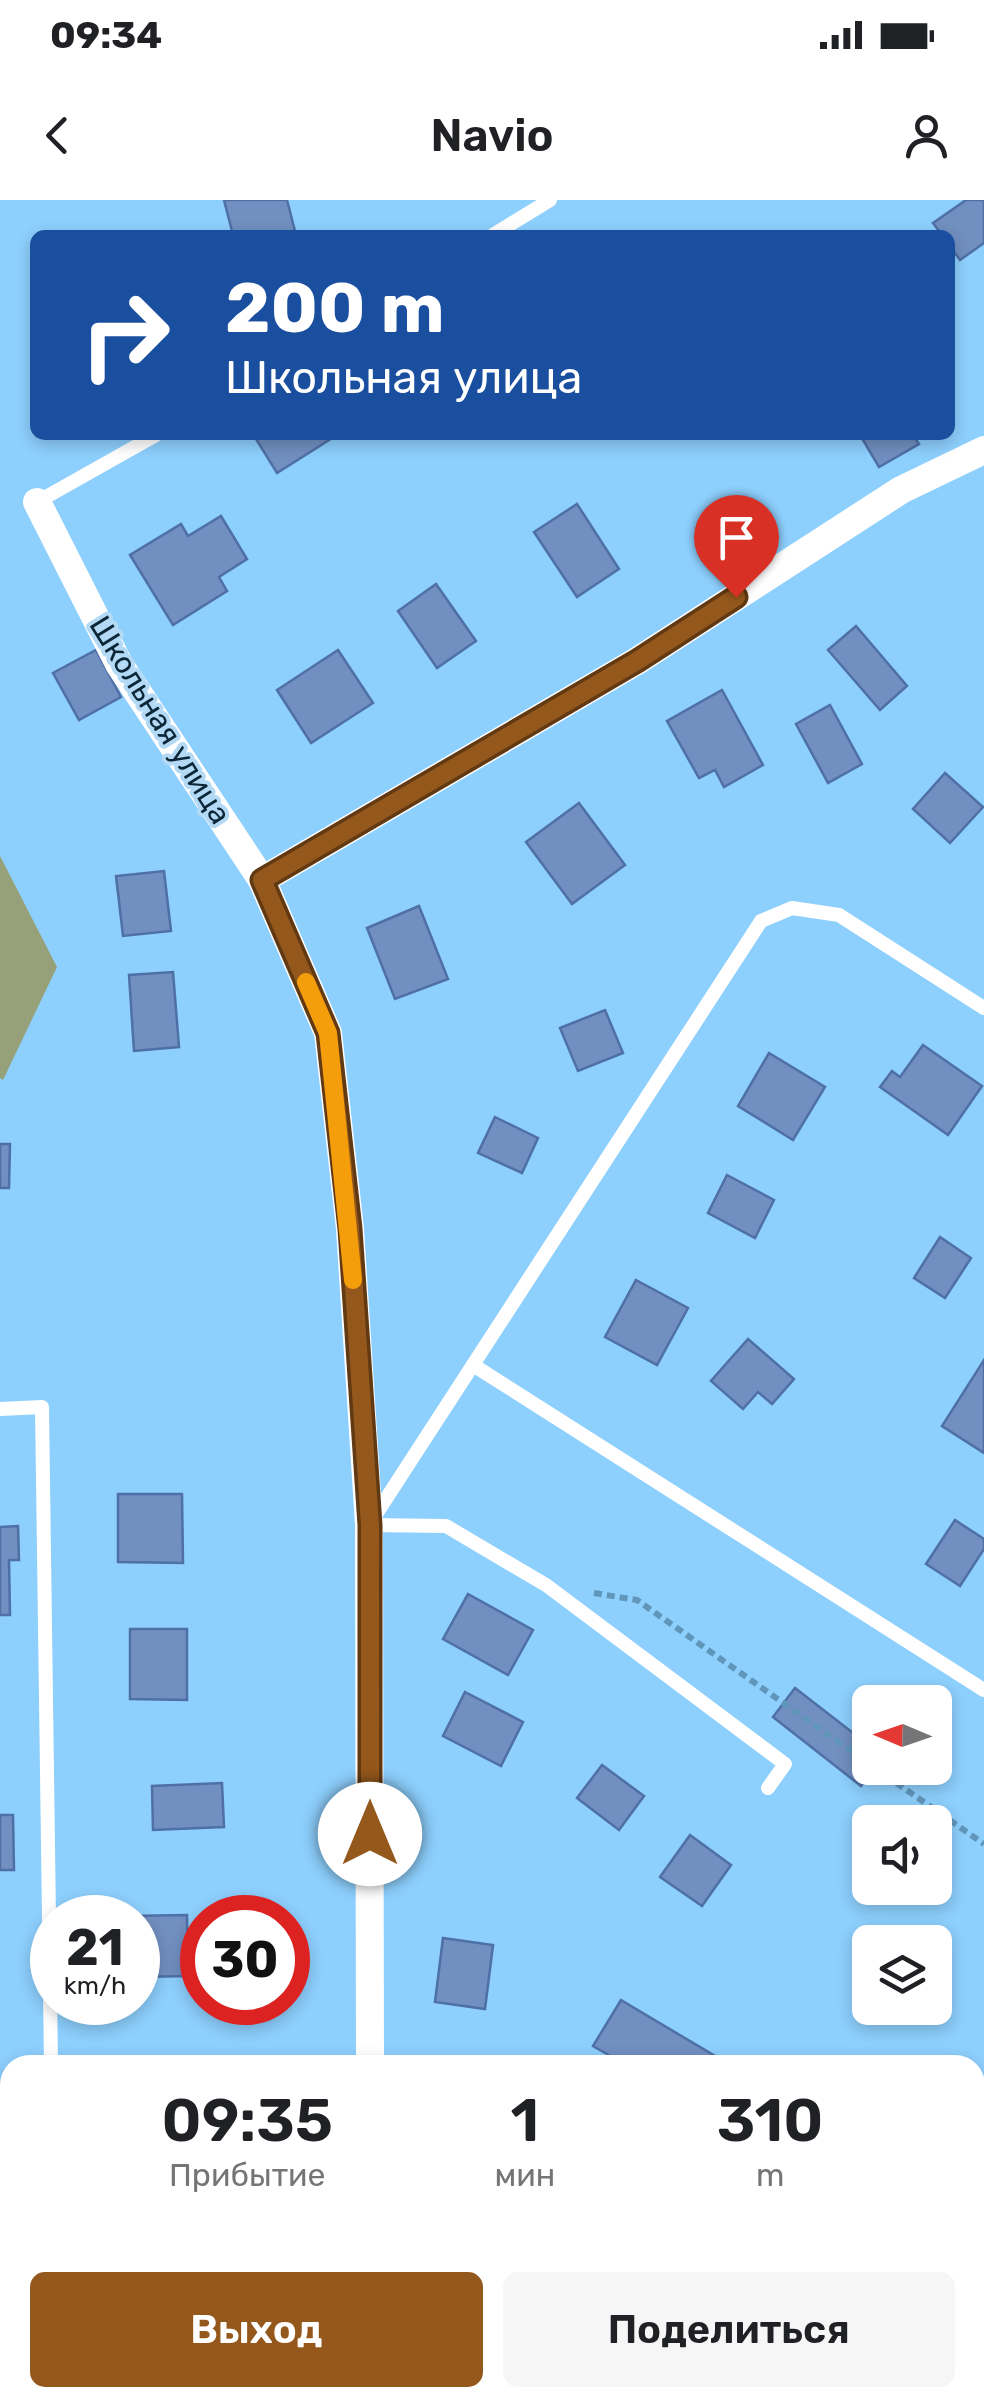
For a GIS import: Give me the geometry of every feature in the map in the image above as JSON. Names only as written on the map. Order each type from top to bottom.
[{"type":"street","points":[[262,880],[637,661],[901,490],[984,450]]},
{"type":"street","name":"Школьная улица","points":[[37,502],[119,664],[262,880],[328,1033],[350,1229],[370,1525],[370,2055]]},
{"type":"lane","points":[[501,230],[550,200]]},
{"type":"lane","points":[[37,502],[147,440]]},
{"type":"lane","points":[[370,1525],[761,921],[792,908],[839,915],[984,1008]]},
{"type":"lane","points":[[473,1365],[984,1690]]},
{"type":"lane","points":[[0,1409],[42,1408],[51,2055]]},
{"type":"lane","points":[[370,1525],[446,1526],[546,1585],[784,1764],[768,1788]]},
{"type":"path","points":[[546,1585],[636,1600],[852,1752]]},
{"type":"path","points":[[899,1785],[984,1844]]},
{"type":"green space","points":[[0,856],[57,967],[3,1080],[0,1078]]},
{"type":"building","points":[[224,200],[287,200],[295,230],[232,230]]},
{"type":"building","points":[[966,200],[984,200],[984,243],[960,260],[955,253],[955,230],[938,230],[933,223]]},
{"type":"building","points":[[257,440],[329,440],[277,473]]},
{"type":"building","points":[[863,440],[916,440],[919,444],[879,467]]},
{"type":"building","points":[[577,504],[619,569],[577,597],[534,532]]},
{"type":"building","points":[[221,516],[247,559],[219,577],[227,591],[173,625],[130,555],[181,524],[188,536]]},
{"type":"building","points":[[436,584],[476,641],[437,668],[398,611]]},
{"type":"building","points":[[856,626],[907,686],[880,710],[828,650]]},
{"type":"building","points":[[96,650],[121,697],[79,720],[53,673]]},
{"type":"building","points":[[338,650],[373,703],[311,743],[277,690]]},
{"type":"building","points":[[722,690],[763,765],[724,787],[715,770],[699,778],[667,721]]},
{"type":"building","points":[[830,705],[862,764],[828,783],[796,724]]},
{"type":"building","points":[[945,773],[983,807],[950,843],[913,809]]},
{"type":"building","points":[[579,803],[625,865],[572,904],[526,842]]},
{"type":"building","points":[[164,871],[171,931],[123,936],[116,876]]},
{"type":"building","points":[[419,906],[448,979],[395,999],[367,928]]},
{"type":"building","points":[[173,972],[179,1047],[134,1051],[129,975]]},
{"type":"building","points":[[605,1010],[623,1053],[578,1071],[560,1028]]},
{"type":"building","points":[[923,1045],[982,1086],[948,1135],[880,1087],[892,1071],[900,1077]]},
{"type":"building","points":[[769,1053],[825,1087],[793,1140],[738,1106]]},
{"type":"building","points":[[495,1117],[538,1138],[522,1173],[478,1153]]},
{"type":"building","points":[[0,1144],[10,1144],[9,1188],[0,1188]]},
{"type":"building","points":[[727,1175],[774,1200],[755,1238],[708,1213]]},
{"type":"building","points":[[940,1237],[971,1258],[945,1298],[914,1278]]},
{"type":"building","points":[[636,1280],[688,1308],[657,1365],[605,1337]]},
{"type":"building","points":[[748,1339],[794,1379],[772,1404],[758,1392],[743,1409],[711,1381]]},
{"type":"building","points":[[984,1360],[984,1453],[942,1426]]},
{"type":"building","points":[[118,1494],[182,1494],[183,1563],[118,1562]]},
{"type":"building","points":[[955,1520],[984,1539],[984,1549],[960,1586],[926,1564]]},
{"type":"building","points":[[18,1526],[19,1560],[9,1560],[10,1615],[0,1615],[0,1527]]},
{"type":"building","points":[[468,1594],[533,1630],[508,1675],[443,1639]]},
{"type":"building","points":[[130,1629],[187,1629],[187,1700],[130,1699]]},
{"type":"building","points":[[795,1688],[852,1732],[852,1779],[773,1717]]},
{"type":"building","points":[[465,1692],[523,1722],[501,1766],[443,1736]]},
{"type":"building","points":[[602,1765],[644,1796],[619,1830],[577,1798]]},
{"type":"building","points":[[222,1783],[224,1827],[153,1830],[152,1786]]},
{"type":"building","points":[[0,1815],[13,1815],[14,1870],[0,1870]]},
{"type":"building","points":[[690,1835],[731,1865],[702,1906],[660,1877]]},
{"type":"building","points":[[160,1915],[180,1915],[180,1976],[160,1977]]},
{"type":"building","points":[[443,1938],[493,1945],[485,2009],[435,2002]]},
{"type":"building","points":[[621,2000],[713,2055],[609,2055],[593,2046]]},
{"type":"slow traffic","points":[[306,982],[328,1033],[353,1280]]},
{"type":"route","points":[[370,1834],[370,1525],[350,1229],[328,1033],[262,880],[637,661],[736,597]]}]
